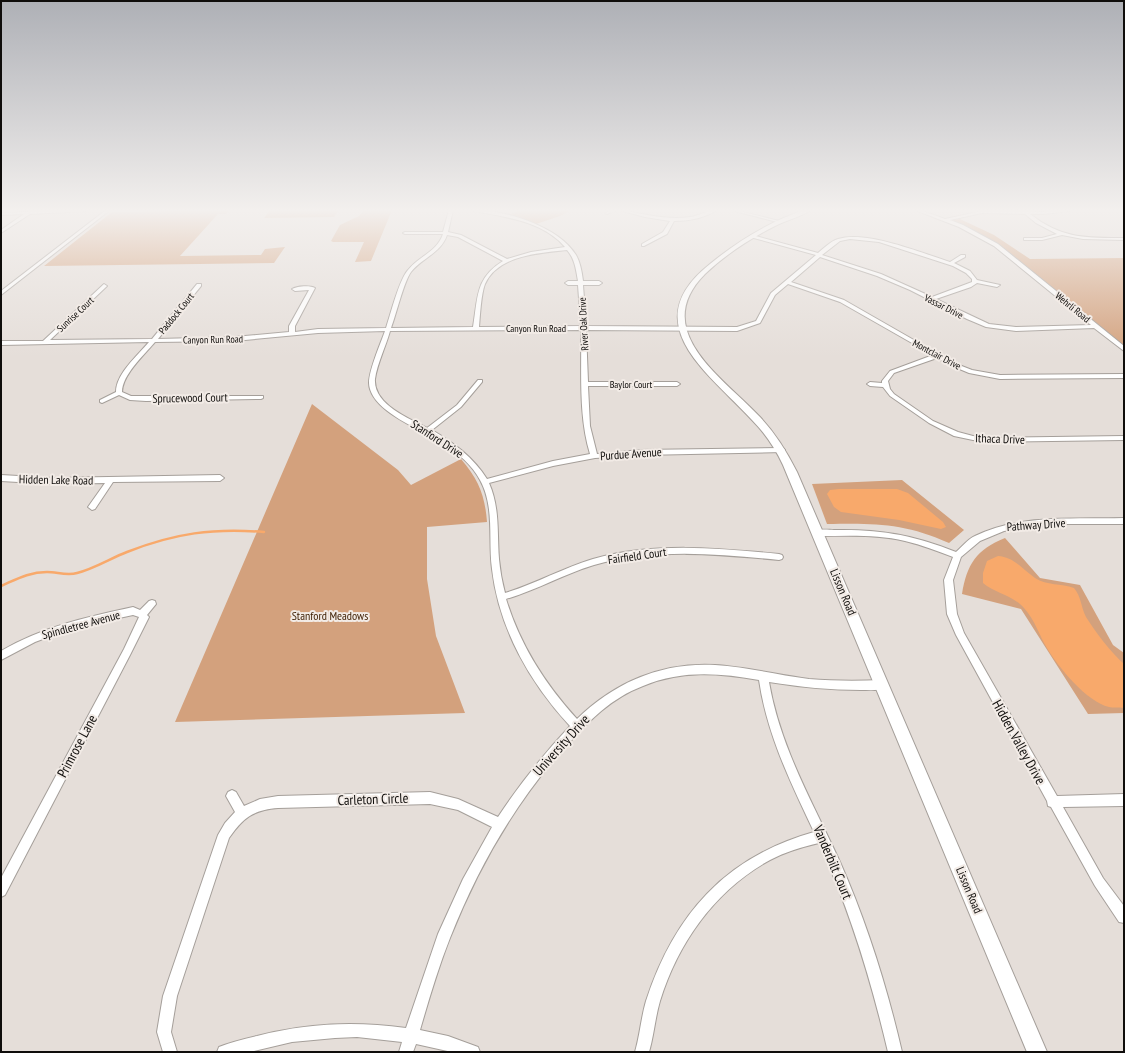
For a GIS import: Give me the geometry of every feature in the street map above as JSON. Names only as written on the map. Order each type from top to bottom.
[{"type":"street","points":[[1,293],[45,259]]},
{"type":"street","name":"Stanford Drive","points":[[422,259],[415,264],[406,276],[373,375],[372,389],[379,400],[387,407],[428,430],[460,452],[485,482],[494,512],[496,569],[507,616],[519,645],[536,675],[561,709],[577,726]]},
{"type":"street","points":[[476,328],[484,280],[491,271],[512,259]]},
{"type":"street","name":"River Oak Drive","points":[[574,259],[578,266],[584,328],[586,430],[594,456]]},
{"type":"street","name":"Lisson Road","points":[[720,259],[693,282],[683,300],[681,315],[686,338],[699,362],[755,417],[781,450],[792,472],[1037,1052]]},
{"type":"street","name":"Canyon Run Road","points":[[1,343],[245,339],[318,331],[388,329],[737,328],[755,324],[762,318],[770,298],[814,259]]},
{"type":"street","name":"Vassar Drive","points":[[831,259],[892,280],[977,322],[1004,329],[1096,326]]},
{"type":"street","name":"Canyon Run Road","points":[[935,259],[968,272],[975,281]]},
{"type":"street","points":[[950,264],[958,259]]},
{"type":"street","name":"Wehrli Road","points":[[1013,259],[1124,349]]},
{"type":"street","points":[[407,263],[415,264]]},
{"type":"street","points":[[930,299],[969,286],[975,281],[997,285]]},
{"type":"street","name":"Montclair Drive","points":[[787,282],[842,301],[937,356],[971,372],[1000,378],[1124,376]]},
{"type":"street","points":[[568,284],[599,284]]},
{"type":"street","name":"Paddock Court","points":[[154,341],[199,285]]},
{"type":"street","name":"Sunrise Court","points":[[46,342],[104,286]]},
{"type":"street","points":[[292,333],[292,326],[312,288],[295,289]]},
{"type":"street","points":[[102,401],[119,393],[119,386],[122,378],[154,341]]},
{"type":"street","points":[[870,384],[885,385],[886,378],[892,372],[937,356]]},
{"type":"street","points":[[428,430],[459,406],[480,381]]},
{"type":"street","name":"Baylor Court","points":[[585,384],[677,384]]},
{"type":"street","name":"Ithaca Drive","points":[[885,385],[897,399],[931,422],[950,431],[973,438],[989,440],[1124,438]]},
{"type":"street","name":"Sprucewood Court","points":[[119,393],[130,398],[146,399],[262,397]]},
{"type":"street","name":"Purdue Avenue","points":[[485,482],[554,464],[594,456],[646,452],[719,453],[781,450]]},
{"type":"street","name":"Hidden Lake Road","points":[[1,478],[111,480],[220,478]]},
{"type":"street","name":"Hidden Lake Road","points":[[92,508],[111,480]]},
{"type":"street","name":"Pathway Drive","points":[[956,555],[979,536],[1002,527],[1031,523],[1124,521]]},
{"type":"street","points":[[818,533],[887,534],[915,539],[956,555]]},
{"type":"street","name":"Fairfield Court","points":[[502,598],[580,567],[642,553],[682,550],[779,558]]},
{"type":"street","name":"Hidden Valley Drive","points":[[956,555],[948,581],[948,596],[956,625],[1052,802],[1099,882],[1124,917]]},
{"type":"street","name":"Primrose Lane","points":[[1,891],[127,652],[144,617],[142,614],[152,604]]},
{"type":"street","name":"Spindletree Avenue","points":[[1,656],[38,635],[63,627],[133,611],[142,614]]},
{"type":"street","name":"University Drive","points":[[406,1052],[427,984],[449,925],[473,872],[500,825],[537,771],[592,711],[617,693],[656,676],[688,670],[706,669],[734,671],[816,684],[882,684]]},
{"type":"street","name":"Vanderbilt Court","points":[[763,676],[767,703],[778,738],[837,868],[857,921],[876,981],[895,1052]]},
{"type":"street","points":[[232,796],[242,813]]},
{"type":"street","name":"Carleton Circle","points":[[170,1052],[164,1032],[170,996],[224,835],[242,813],[256,806],[272,802],[430,798],[444,799],[467,806],[500,825]]},
{"type":"street","points":[[1052,802],[1124,800]]},
{"type":"street","points":[[642,1052],[649,1017],[662,977],[674,949],[696,913],[718,889],[737,873],[759,858],[792,844],[822,836]]},
{"type":"street","points":[[224,1052],[267,1039],[337,1029],[375,1030],[437,1040],[473,1052]]},
{"type":"green space","points":[[53,259],[277,259],[274,263],[44,266]]},
{"type":"green space","points":[[356,259],[372,259],[371,261],[355,262]]},
{"type":"green space","points":[[1013,259],[1124,259],[1124,349]]},
{"type":"green space","name":"Stanford Meadows","points":[[312,404],[398,470],[411,485],[461,459],[477,481],[485,504],[487,522],[427,527],[427,579],[436,636],[465,713],[175,722]]},
{"type":"green space","points":[[902,480],[964,530],[949,543],[918,531],[903,528],[875,524],[827,524],[812,484]]},
{"type":"green space","points":[[1005,538],[1040,578],[1080,585],[1113,645],[1124,653],[1124,713],[1088,714],[1021,609],[962,594],[967,574],[974,559],[987,548]]},
{"type":"shaded area","points":[[897,489],[908,493],[943,522],[946,527],[941,529],[899,520],[841,512],[834,507],[827,494],[830,490]]},
{"type":"shaded area","points":[[998,556],[1013,561],[1040,581],[1074,588],[1078,594],[1086,617],[1108,648],[1124,664],[1124,708],[1100,704],[1083,691],[1058,665],[1044,643],[1031,617],[1024,608],[1015,600],[983,583],[983,573],[987,561]]},
{"type":"waterway","points":[[1,586],[23,576],[34,573],[77,573],[90,569],[121,554],[161,540],[178,536],[194,533],[228,531],[264,532]]}]
